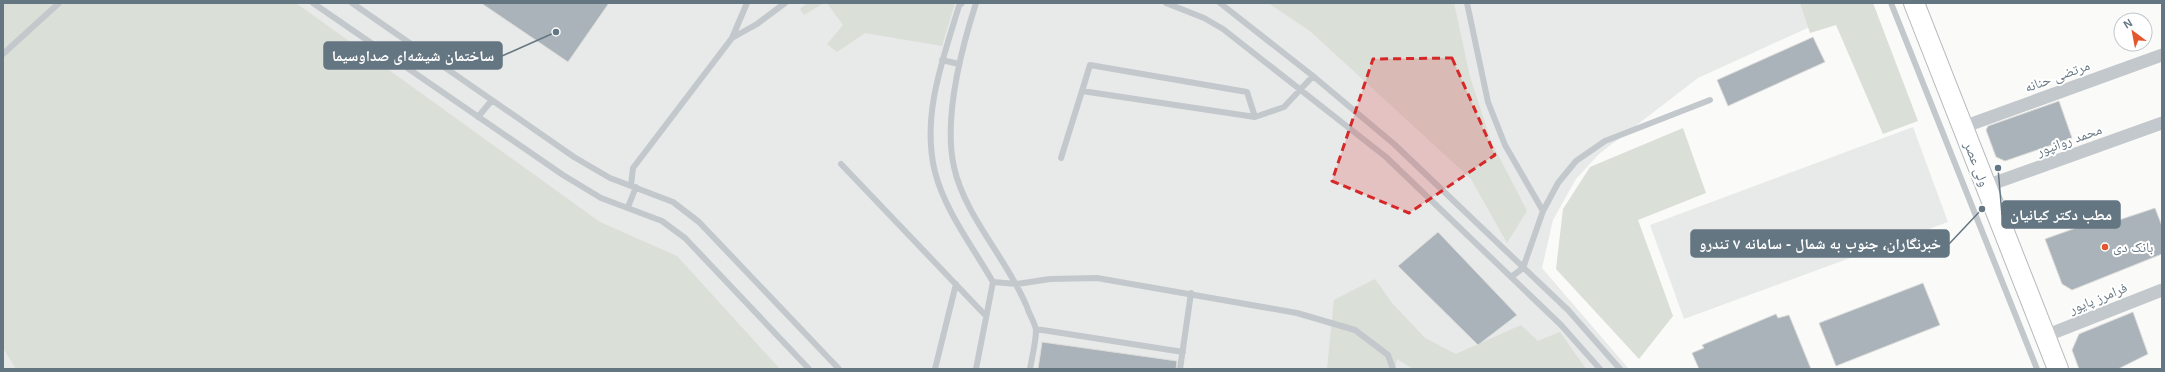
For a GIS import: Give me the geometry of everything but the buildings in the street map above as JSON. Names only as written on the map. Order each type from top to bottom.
[{"type":"main road","name":"ولی عصر","points":[[1914,3],[2058,369]]},
{"type":"street","name":"مرتضی حنانه","points":[[1963,127],[2162,55]]},
{"type":"street","name":"محمد روانپور","points":[[1986,186],[2162,123]]},
{"type":"street","name":"فرامرز پایور","points":[[2045,336],[2162,290]]},
{"type":"lane","points":[[3,54],[59,3]]},
{"type":"lane","points":[[313,3],[562,175],[601,198],[662,221],[685,238],[809,369]]},
{"type":"lane","points":[[352,3],[574,157],[610,178],[673,202],[699,222],[839,369]]},
{"type":"lane","points":[[628,207],[634,186],[633,168],[732,38],[747,3]]},
{"type":"lane","points":[[732,38],[757,24],[785,3]]},
{"type":"lane","points":[[962,3],[959,6],[942,60],[932,104],[930,125],[931,151],[935,173],[953,214],[993,282],[976,369]]},
{"type":"lane","points":[[976,3],[959,64],[951,126],[951,146],[954,168],[963,194],[977,220],[1018,284],[1036,329],[1030,369]]},
{"type":"lane","points":[[1166,3],[1204,18],[1223,29],[1302,89],[1386,156],[1561,326],[1600,369]]},
{"type":"lane","points":[[1220,3],[1313,76],[1394,144],[1568,310],[1620,369]]},
{"type":"lane","points":[[1467,3],[1488,102],[1506,145],[1543,211]]},
{"type":"lane","points":[[1891,3],[2037,369]]},
{"type":"lane","points":[[942,60],[959,64]]},
{"type":"lane","points":[[1061,158],[1090,65],[1247,92],[1255,117]]},
{"type":"lane","points":[[1082,91],[1255,117],[1271,113],[1284,107],[1313,76]]},
{"type":"lane","points":[[478,117],[492,100]]},
{"type":"lane","points":[[1511,277],[1523,268],[1543,211],[1558,183],[1576,161],[1605,141],[1710,100]]},
{"type":"lane","points":[[841,164],[986,316]]},
{"type":"lane","points":[[993,282],[1018,284],[1050,279],[1097,278],[1191,293],[1297,313],[1355,330],[1388,355],[1393,369]]},
{"type":"lane","points":[[935,369],[956,284]]},
{"type":"lane","points":[[1180,369],[1191,293]]},
{"type":"lane","points":[[1036,329],[1183,352]]},
{"type":"highlighted area","points":[[1452,58],[1495,155],[1409,213],[1332,181],[1373,59]]},
{"type":"shaded area","points":[[3,3],[1862,3],[1698,78],[1599,154],[1576,179],[1553,220],[1542,268],[1629,369],[3,369]]},
{"type":"shaded area","points":[[3,3],[296,3],[600,222],[677,256],[780,369],[16,369],[3,348]]},
{"type":"shaded area","points":[[807,3],[824,3],[804,15],[800,9]]},
{"type":"shaded area","points":[[827,3],[955,3],[942,46],[865,33],[837,52],[827,44],[843,25]]},
{"type":"shaded area","points":[[1268,3],[1454,3],[1470,77],[1491,141],[1527,211],[1507,243],[1471,179],[1310,31]]},
{"type":"shaded area","points":[[1800,3],[1873,3],[1918,121],[1883,134],[1836,25],[1810,33]]},
{"type":"shaded area","points":[[1913,127],[1948,222],[1684,319],[1650,225]]},
{"type":"shaded area","points":[[1683,128],[1706,193],[1638,220],[1673,316],[1639,359],[1556,269],[1563,209],[1590,167]]},
{"type":"shaded area","points":[[1375,279],[1392,303],[1425,338],[1456,354],[1521,325],[1538,341],[1560,332],[1586,369],[1413,369],[1397,359],[1395,369],[1327,369],[1334,300]]},
{"type":"place","name":"ساختمان شیشه‌ای صداوسیما","points":[[556,32]]},
{"type":"place","name":"مطب دکتر کیانیان","points":[[1998,168]]},
{"type":"place","name":"خبرنگاران، جنوب به شمال - سامانه ۷ تندرو","points":[[1982,209]]},
{"type":"place","name":"بانک دی","points":[[2105,247]]}]
